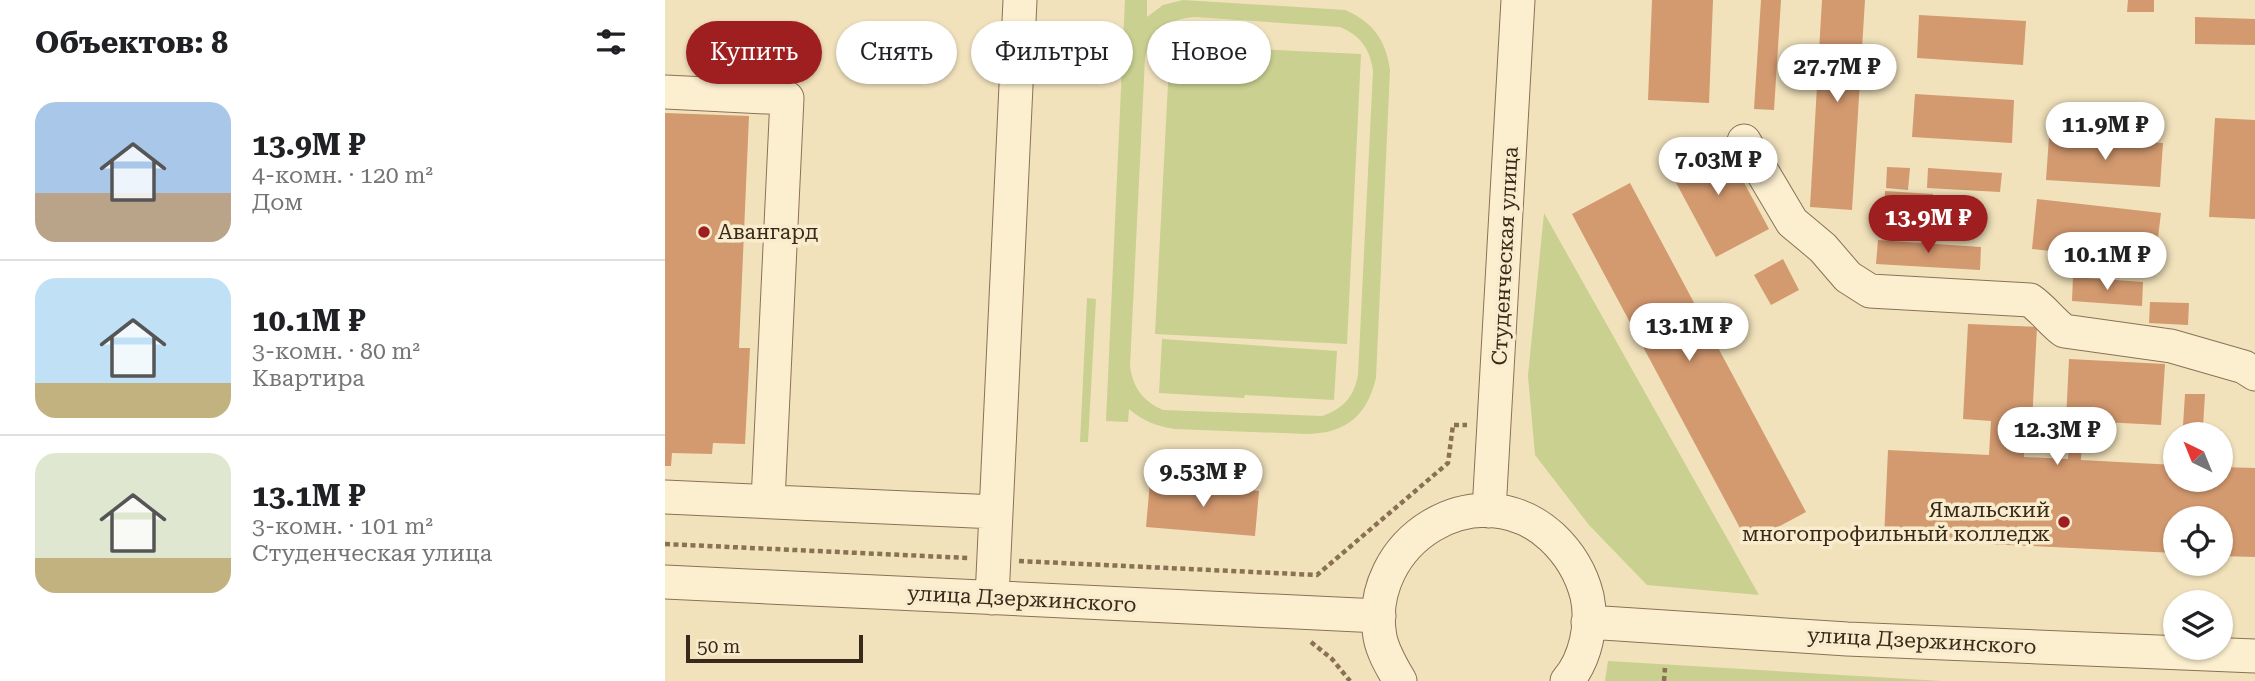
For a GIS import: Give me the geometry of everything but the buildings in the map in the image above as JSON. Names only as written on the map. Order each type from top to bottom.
[{"type":"street","points":[[992,598],[1020,0]]},
{"type":"street","name":"Студенческая улица","points":[[1489,511],[1518,0]]},
{"type":"street","points":[[665,92],[787,98],[768,501]]},
{"type":"street","points":[[1744,141],[1792,222],[1823,248],[1849,277],[1870,291],[2030,300],[2042,308],[2051,321],[2063,331],[2171,346],[2244,367],[2255,374]]},
{"type":"street","points":[[665,497],[996,512]]},
{"type":"street","points":[[1400,681],[1388,661],[1380,638],[1378,606],[1386,575],[1403,549],[1427,527],[1456,514],[1489,511],[1513,514],[1542,528],[1567,550],[1583,579],[1590,611],[1586,643],[1567,681]]},
{"type":"street","name":"улица Дзержинского","points":[[665,582],[1379,616]]},
{"type":"street","name":"улица Дзержинского","points":[[1588,622],[1847,639],[2255,656]]},
{"type":"path","points":[[665,544],[1317,575],[1448,463],[1453,425],[1495,425]]},
{"type":"path","points":[[1664,681],[1665,668]]},
{"type":"green space","points":[[1125,0],[1147,0],[1147,17],[1163,5],[1183,0],[1345,10],[1355,15],[1377,33],[1390,70],[1376,378],[1367,402],[1353,420],[1322,433],[1174,429],[1150,422],[1129,409],[1128,422],[1106,421],[1121,84],[1133,84],[1133,21],[1124,21]],"holes":[[[1195,17],[1271,21],[1340,27],[1354,35],[1370,56],[1373,71],[1358,375],[1354,390],[1342,406],[1322,416],[1163,410],[1140,393],[1130,366],[1147,21],[1174,21]]]},
{"type":"green space","points":[[1271,50],[1361,54],[1347,344],[1155,334],[1168,84],[1271,84]]},
{"type":"green space","points":[[1544,213],[1759,595],[1647,585],[1589,525],[1535,455],[1528,376]]},
{"type":"green space","points":[[1087,298],[1096,299],[1088,442],[1080,442]]},
{"type":"green space","points":[[1162,339],[1337,351],[1334,400],[1159,393]]},
{"type":"green space","points":[[1608,661],[1942,681],[1605,681]]},
{"type":"place","name":"Авангард","points":[[704,232]]},
{"type":"place","name":"Ямальский многопрофильный колледж","points":[[2064,522]]}]
